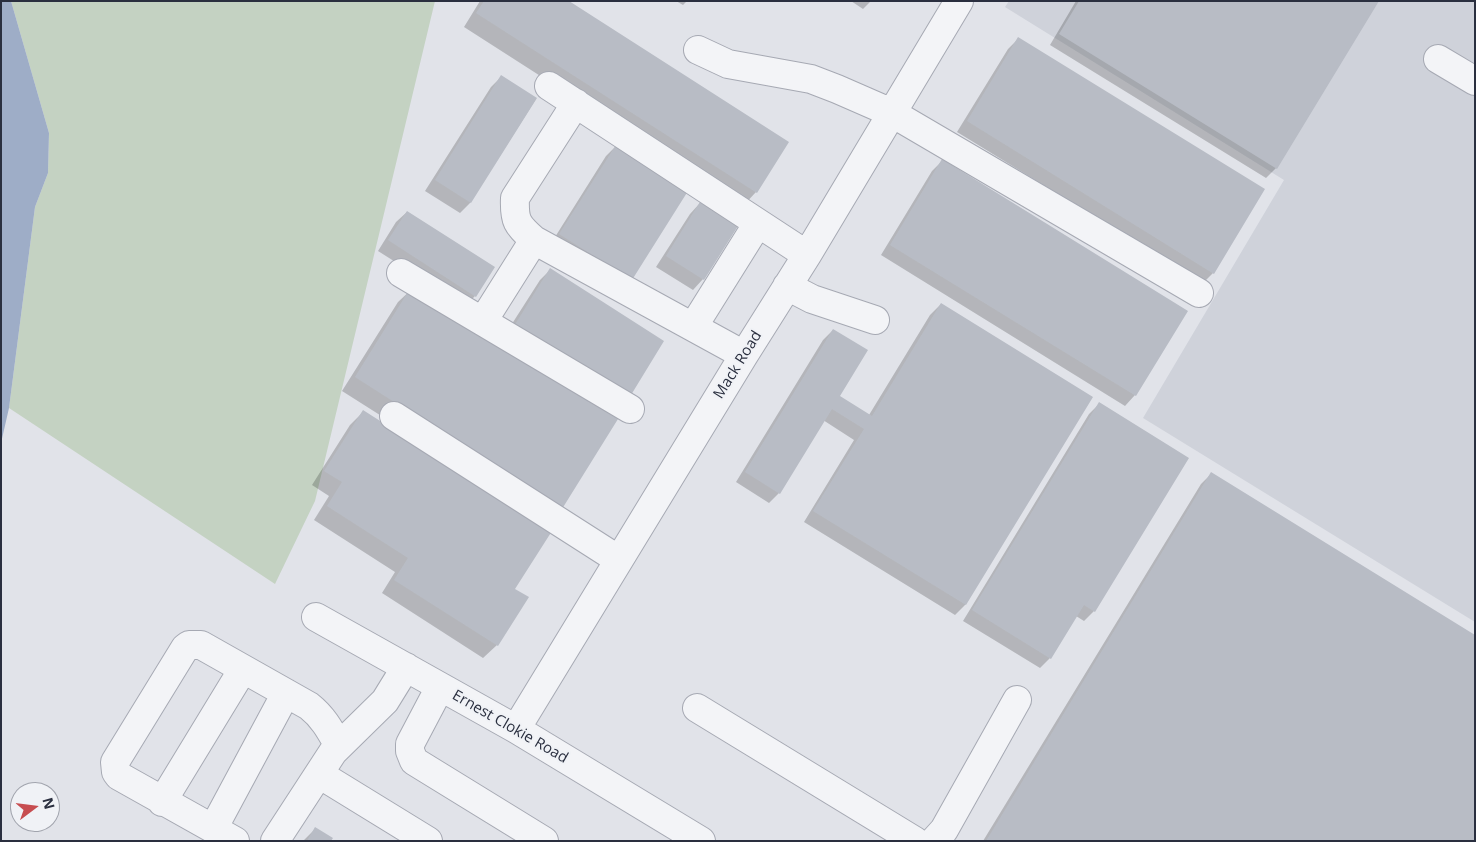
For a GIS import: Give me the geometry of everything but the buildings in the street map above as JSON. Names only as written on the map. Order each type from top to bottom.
[{"type":"street","name":"Mack Road","points":[[516,729],[807,255],[960,1]]},
{"type":"street","points":[[698,50],[728,64],[811,79],[892,113],[1200,293]]},
{"type":"street","points":[[1438,59],[1475,81]]},
{"type":"street","points":[[549,86],[807,255]]},
{"type":"street","points":[[576,103],[515,198],[514,214],[521,229],[534,240],[744,355]]},
{"type":"street","points":[[693,327],[758,223]]},
{"type":"street","points":[[483,321],[534,240]]},
{"type":"street","points":[[401,273],[630,409]]},
{"type":"street","points":[[788,286],[812,300],[875,320]]},
{"type":"street","points":[[394,416],[619,560]]},
{"type":"street","name":"Ernest Clokie Road","points":[[316,617],[516,729],[701,841]]},
{"type":"street","points":[[286,693],[224,835],[162,802],[119,776],[116,772],[115,762],[185,648],[190,645],[201,645],[243,669],[286,693],[309,706],[319,713],[326,722],[339,746]]},
{"type":"street","points":[[274,841],[333,752],[385,701],[406,667]]},
{"type":"street","points":[[162,802],[243,669]]},
{"type":"street","points":[[440,686],[410,744],[410,751],[414,761],[507,831],[544,841]]},
{"type":"street","points":[[934,841],[944,830],[1017,700]]},
{"type":"street","points":[[697,708],[915,841]]},
{"type":"street","points":[[318,774],[428,841]]},
{"type":"shaded area","points":[[1009,1],[1475,1],[1475,622],[1143,418],[1284,180],[1005,7]]},
{"type":"green space","points":[[11,1],[435,1],[315,501],[275,584],[9,408],[35,207],[48,173],[49,133]]},
{"type":"water","points":[[1,1],[11,1],[49,133],[48,173],[35,207],[9,408],[1,443]]}]
